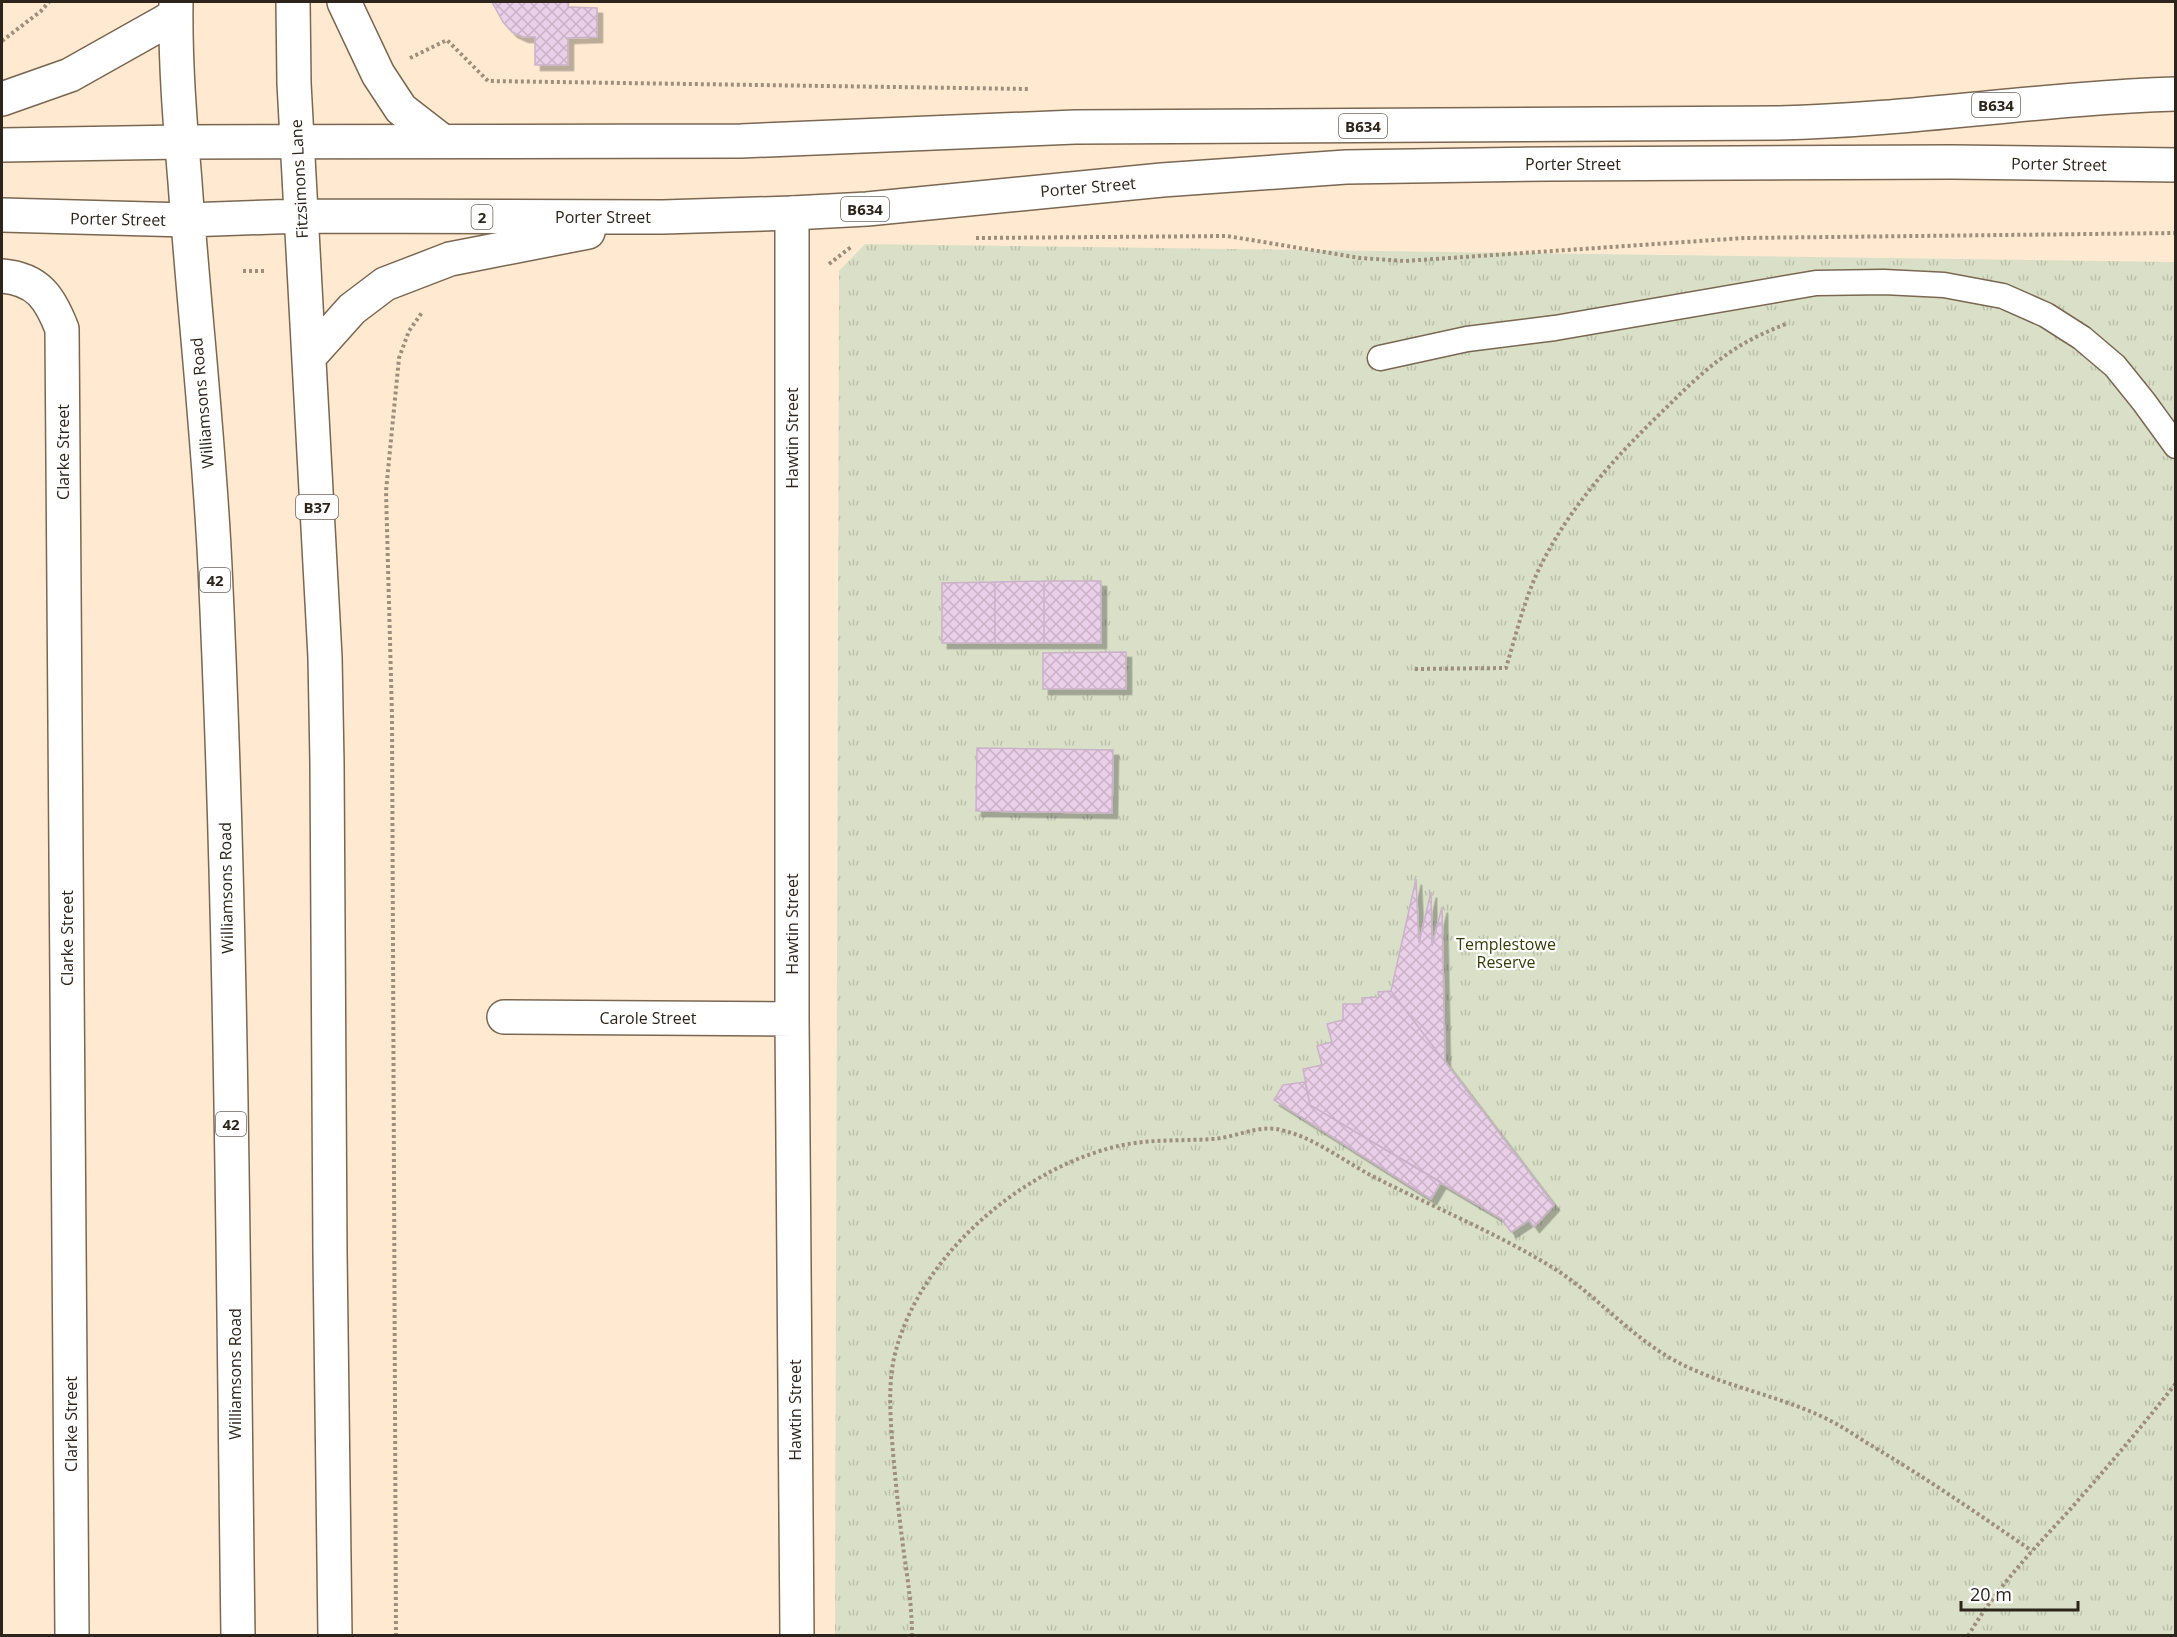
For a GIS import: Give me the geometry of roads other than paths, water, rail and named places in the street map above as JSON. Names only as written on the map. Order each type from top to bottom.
[{"type":"main road","name":"Fitzsimons Lane","points":[[293,2],[300,216],[309,357]]},
{"type":"main road","points":[[345,2],[378,74],[401,109],[441,140]]},
{"type":"main road","points":[[2,99],[70,75],[176,9],[182,142]]},
{"type":"main road","name":"B634","points":[[441,140],[741,141],[1076,127],[1803,123],[1838,122],[2121,95],[2168,96]]},
{"type":"main road","points":[[2,145],[441,140]]},
{"type":"main road","name":"Williamsons Road","points":[[182,142],[213,527],[223,736],[238,1635]]},
{"type":"main road","name":"Porter Street","points":[[2,215],[187,220],[300,216],[663,217],[867,209],[1162,180],[1346,167],[1904,162],[2175,165]]},
{"type":"main road","name":"Hawtin Street","points":[[792,213],[792,1019],[797,1635]]},
{"type":"main road","points":[[309,357],[352,309],[385,284],[450,259],[663,217]]},
{"type":"main road","name":"Clarke Street","points":[[2,276],[13,277],[40,289],[53,305],[62,329],[72,1635]]},
{"type":"main road","name":"B37","points":[[309,357],[325,657],[328,774],[330,1252],[335,1635]]},
{"type":"main road","name":"Carole Street","points":[[504,1017],[792,1019]]},
{"type":"lane","points":[[1380,358],[1467,339],[1555,328],[1816,283],[1884,282],[1944,285],[2003,296],[2046,315],[2082,338],[2115,366],[2175,446]]},
{"type":"park label","name":"Templestowe Reserve","points":[[1506,953]]}]
